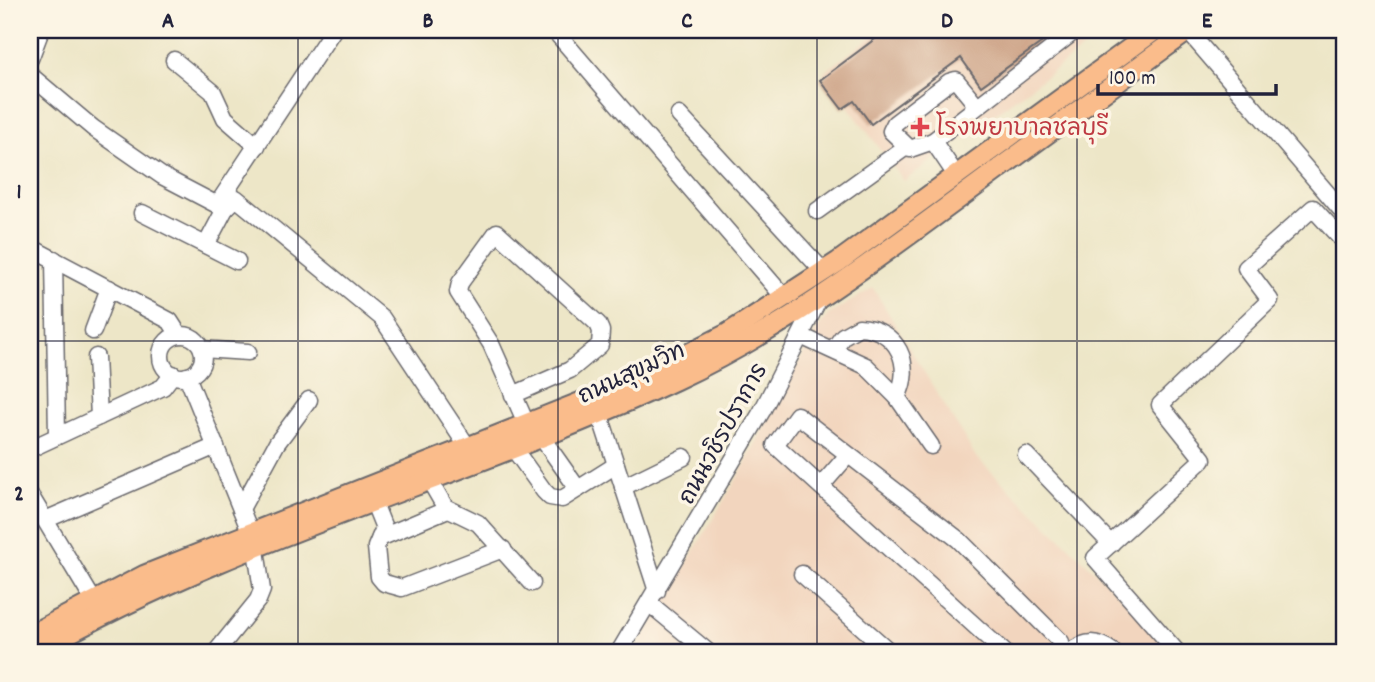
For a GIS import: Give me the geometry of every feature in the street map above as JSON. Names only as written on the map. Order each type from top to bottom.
[{"type":"main road","name":"ถนนสุขุมวิท","points":[[35,652],[153,590],[467,446],[526,423],[597,405],[724,355],[822,295],[1189,30]]},
{"type":"main road","name":"ถนนสุขุมวิท","points":[[30,635],[145,575],[259,542],[374,503],[542,438],[670,363],[727,334],[784,298],[956,175],[1142,33]]},
{"type":"street","points":[[30,59],[41,30]]},
{"type":"street","points":[[206,245],[221,207],[257,146],[333,30]]},
{"type":"street","points":[[554,30],[784,298]]},
{"type":"street","points":[[973,108],[974,102],[964,86],[956,80],[949,82],[892,126],[893,136],[906,147],[915,150],[933,141],[1076,30]]},
{"type":"street","points":[[1189,30],[1345,214]]},
{"type":"street","points":[[174,60],[213,92],[225,118],[257,146]]},
{"type":"street","points":[[30,75],[93,128],[162,176],[221,207]]},
{"type":"street","points":[[679,115],[823,271]]},
{"type":"street","points":[[933,141],[956,175]]},
{"type":"street","points":[[817,211],[906,147]]},
{"type":"street","points":[[221,207],[236,198],[382,318],[467,446]]},
{"type":"street","points":[[1177,652],[1095,558],[1203,459],[1160,405],[1270,300],[1246,268],[1313,208],[1345,243]]},
{"type":"street","points":[[142,213],[237,261]]},
{"type":"street","points":[[513,395],[570,370],[600,345],[601,331],[598,324],[497,232],[460,283],[458,292],[491,344],[513,395],[526,423]]},
{"type":"street","points":[[30,247],[170,321],[179,335],[195,340],[202,349],[202,363],[163,387],[30,449]]},
{"type":"street","points":[[54,259],[57,436]]},
{"type":"street","points":[[93,331],[109,288]]},
{"type":"street","name":"ถนนวชิรปราการ","points":[[619,652],[762,411],[822,295]]},
{"type":"street","points":[[833,350],[843,336],[859,327],[879,330],[888,337],[905,367],[906,377],[897,397]]},
{"type":"street","points":[[179,335],[167,341],[161,352],[164,365],[180,375],[216,446],[241,509],[259,542],[262,590],[258,600],[216,652]]},
{"type":"street","points":[[801,336],[866,366],[897,397],[931,446]]},
{"type":"street","points":[[202,349],[248,352]]},
{"type":"street","points":[[96,357],[99,417]]},
{"type":"street","points":[[241,509],[277,443],[309,400]]},
{"type":"street","points":[[597,405],[653,597],[708,652]]},
{"type":"street","points":[[762,411],[786,429]]},
{"type":"street","points":[[1004,652],[775,445],[797,415],[959,540],[1066,647],[1098,642],[1113,652]]},
{"type":"street","points":[[542,438],[578,489]]},
{"type":"street","points":[[39,518],[216,446]]},
{"type":"street","points":[[514,449],[550,497],[562,499],[616,465]]},
{"type":"street","points":[[821,486],[848,455]]},
{"type":"street","points":[[1026,455],[1111,544]]},
{"type":"street","points":[[623,487],[684,457]]},
{"type":"street","points":[[430,481],[448,509],[478,523],[532,583]]},
{"type":"street","points":[[30,495],[39,518],[93,600]]},
{"type":"street","points":[[374,503],[384,528],[376,555],[379,577],[384,583],[402,588],[503,549]]},
{"type":"street","points":[[380,538],[448,509]]},
{"type":"street","points":[[802,574],[890,652]]},
{"type":"shaded area","name":"โรงพยาบาลชลบุรี","points":[[881,30],[1108,30],[904,181],[823,73]]},
{"type":"shaded area","points":[[873,288],[976,457],[1179,652],[634,652],[740,473],[815,332],[828,315]]},
{"type":"building","points":[[887,30],[1059,30],[981,86],[961,58],[871,124],[854,101],[842,109],[820,80]]},
{"type":"place","name":"โรงพยาบาลชลบุรี","points":[[920,127]]}]
